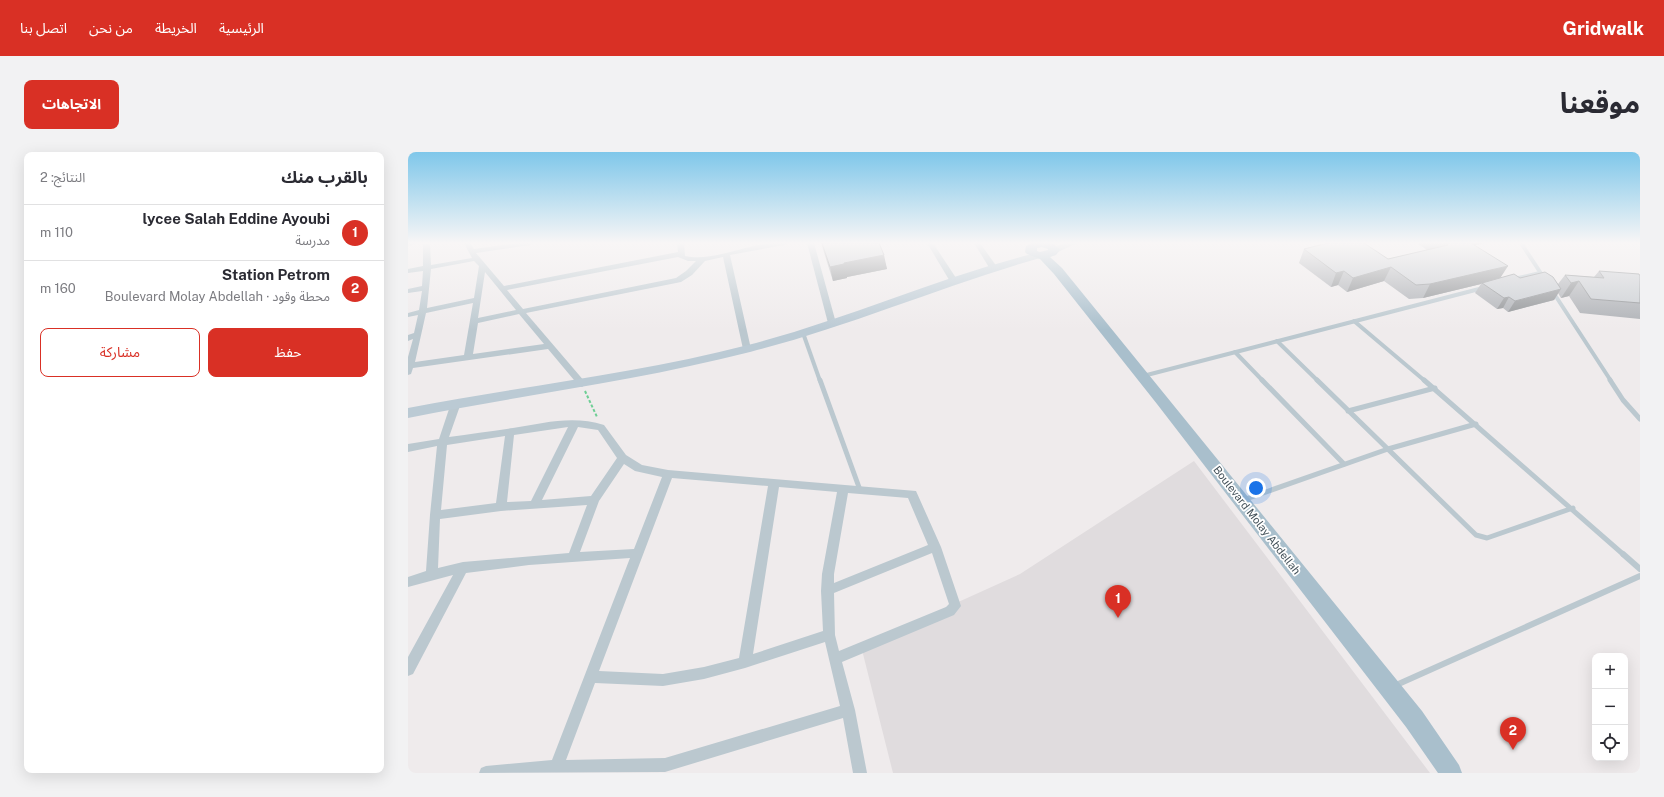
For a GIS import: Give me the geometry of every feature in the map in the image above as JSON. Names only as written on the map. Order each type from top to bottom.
[{"type":"main road","points":[[408,413],[456,403],[582,384],[747,349],[803,333],[979,272]]},
{"type":"main road","name":"Boulevard Molay Abdellah","points":[[1059,272],[1143,376],[1389,688],[1451,773]]},
{"type":"street","points":[[427,272],[418,336],[409,368],[548,346]]},
{"type":"street","points":[[468,358],[482,272]]},
{"type":"street","points":[[489,272],[548,346],[582,384]]},
{"type":"street","points":[[502,289],[589,272]]},
{"type":"street","points":[[474,321],[678,280],[690,272]]},
{"type":"street","points":[[730,272],[747,349]]},
{"type":"street","points":[[818,272],[832,323]]},
{"type":"street","points":[[948,272],[954,281]]},
{"type":"street","points":[[408,291],[425,288]]},
{"type":"street","points":[[408,315],[477,300]]},
{"type":"street","points":[[408,338],[418,336]]},
{"type":"street","points":[[432,573],[435,515],[443,440],[456,403]]},
{"type":"street","points":[[535,504],[575,422]]},
{"type":"street","points":[[408,448],[443,440],[575,422],[586,423],[601,427],[622,458],[639,468],[668,474],[774,484],[912,494],[935,547],[955,606],[950,611],[835,658]]},
{"type":"street","points":[[501,507],[510,432]]},
{"type":"street","points":[[573,556],[594,500],[622,458]]},
{"type":"street","points":[[555,770],[592,677],[668,474]]},
{"type":"street","points":[[745,662],[774,484]]},
{"type":"street","points":[[843,489],[828,574],[827,591],[829,635],[848,710],[860,773]]},
{"type":"street","points":[[435,515],[501,507],[594,500]]},
{"type":"street","points":[[827,591],[935,547]]},
{"type":"street","points":[[408,582],[432,573],[463,567],[573,556],[638,553]]},
{"type":"street","points":[[408,670],[463,567]]},
{"type":"street","points":[[592,677],[663,680],[704,673],[745,662],[829,635]]},
{"type":"street","points":[[486,773],[555,770],[665,769],[848,710]]},
{"type":"lane","points":[[1510,280],[1540,273],[1545,279]]},
{"type":"lane","points":[[1143,376],[1488,286]]},
{"type":"lane","points":[[1549,286],[1623,400],[1640,419]]},
{"type":"lane","points":[[1354,321],[1435,388],[1573,508],[1640,569]]},
{"type":"lane","points":[[803,333],[860,490]]},
{"type":"lane","points":[[1277,341],[1481,537],[1487,538],[1573,508]]},
{"type":"lane","points":[[1235,352],[1344,464]]},
{"type":"lane","points":[[1348,410],[1435,388]]},
{"type":"lane","points":[[1241,500],[1388,449],[1476,424]]},
{"type":"lane","points":[[1389,688],[1640,576]]},
{"type":"path","points":[[582,384],[601,427]]},
{"type":"shaded area","points":[[1194,461],[1430,773],[893,773],[861,646],[1020,574]]},
{"type":"building","points":[[1345,272],[1374,272],[1353,278]]},
{"type":"building","points":[[1398,272],[1482,272],[1430,284],[1416,285]]},
{"type":"building","points":[[1545,272],[1553,277],[1561,289],[1515,301],[1509,297],[1504,298],[1482,283],[1514,274],[1520,278]]},
{"type":"building","points":[[1600,272],[1639,274],[1640,303],[1591,299],[1579,281],[1571,283],[1565,275],[1604,278]]},
{"type":"place","name":"lycee Salah Eddine Ayoubi","points":[[1118,618]]},
{"type":"place","name":"Station Petrom","points":[[1513,750]]}]
